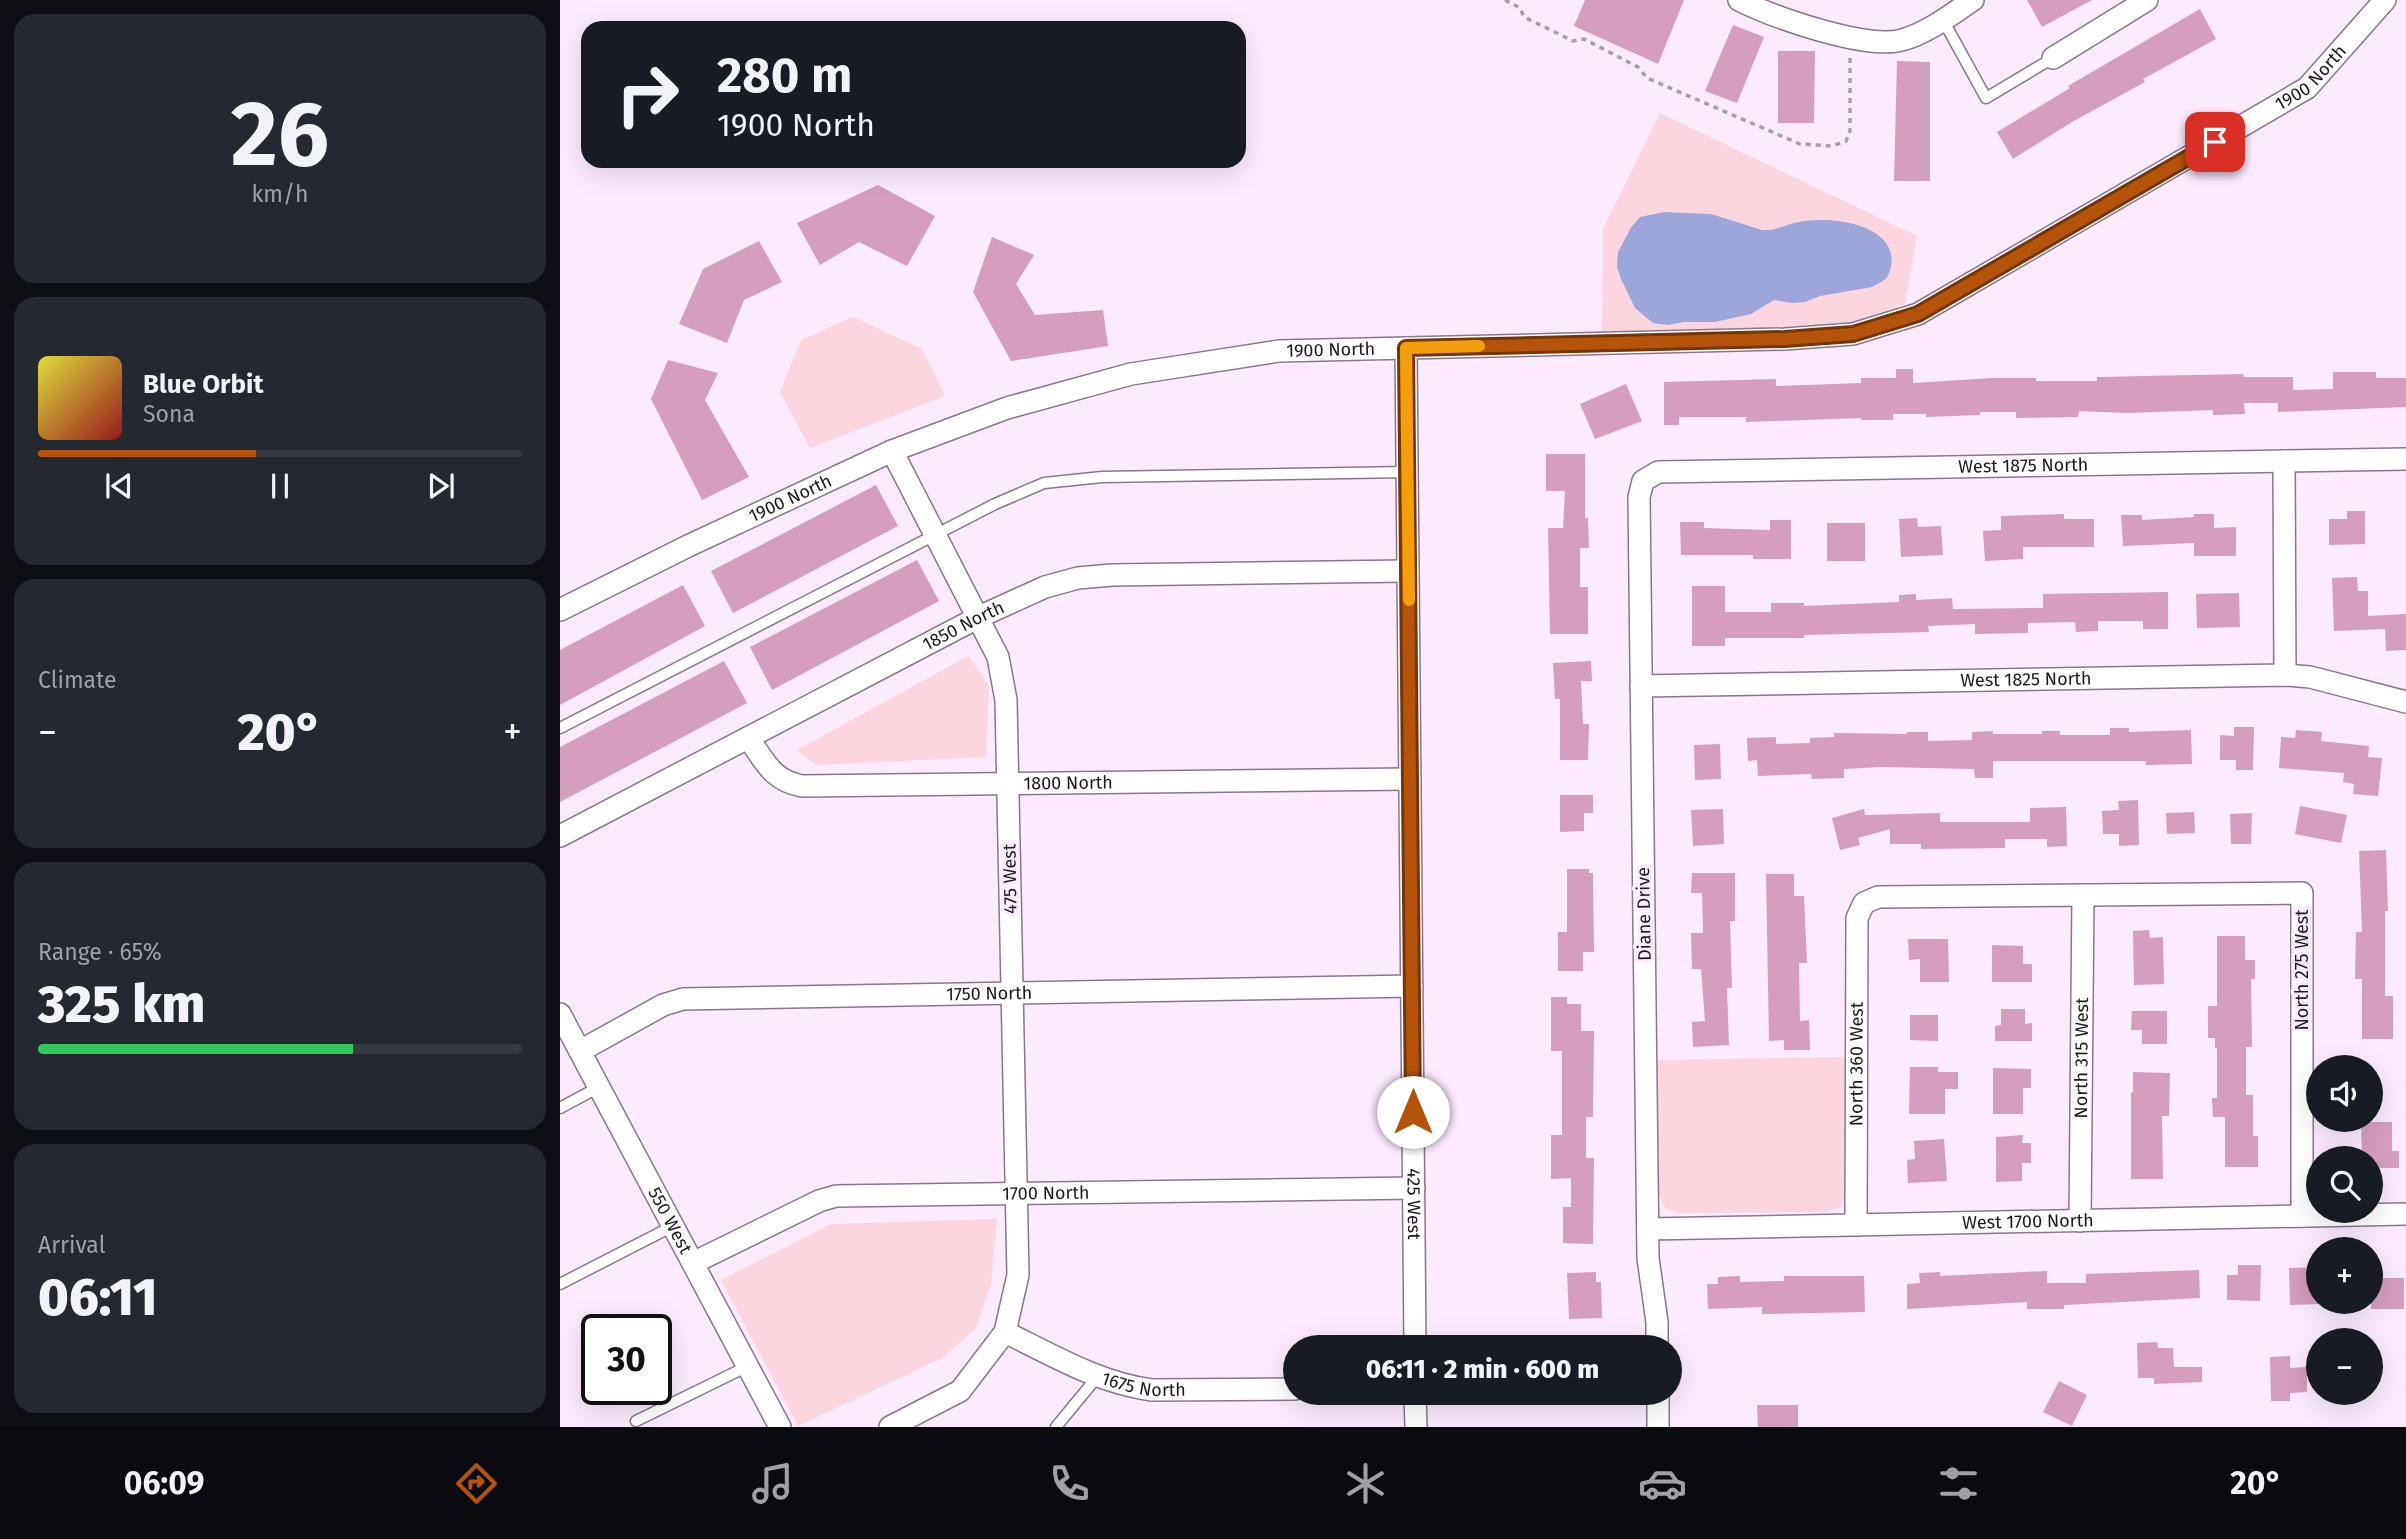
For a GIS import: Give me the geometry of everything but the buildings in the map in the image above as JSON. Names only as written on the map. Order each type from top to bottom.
[{"type":"street","points":[[1739,0],[1768,14],[1869,41],[1900,41],[1927,30],[1945,11],[1973,0]]},
{"type":"street","points":[[2053,58],[2147,0]]},
{"type":"street","name":"1900 North","points":[[560,610],[688,546],[892,451],[1007,408],[1152,369],[1279,351],[1785,339],[1853,334],[1918,314],[2307,88],[2385,0]]},
{"type":"street","name":"425 West","points":[[1406,348],[1415,1335]]},
{"type":"street","name":"475 West","points":[[892,451],[998,657],[1006,701],[1018,1275],[1005,1332]]},
{"type":"street","name":"West 1875 North","points":[[1643,481],[1658,472],[2406,459]]},
{"type":"street","points":[[2284,461],[2285,676]]},
{"type":"street","name":"Diane Drive","points":[[1643,481],[1639,498],[1648,1258],[1657,1335]]},
{"type":"street","name":"1850 North","points":[[560,836],[979,617],[1045,587],[1079,578],[1112,575],[1408,571]]},
{"type":"street","name":"West 1825 North","points":[[1641,686],[2285,676],[2310,677],[2406,702]]},
{"type":"street","name":"1800 North","points":[[748,738],[775,775],[786,783],[802,786],[1410,779]]},
{"type":"street","name":"North 275 West","points":[[2083,895],[2302,893],[2302,1216]]},
{"type":"street","name":"North 360 West","points":[[1856,1225],[1857,918],[1864,903],[1878,897],[2083,895]]},
{"type":"street","name":"North 315 West","points":[[2080,1221],[2083,895]]},
{"type":"street","name":"1750 North","points":[[580,1051],[663,1005],[682,999],[1412,986]]},
{"type":"street","name":"550 West","points":[[560,1014],[780,1427]]},
{"type":"street","name":"1700 North","points":[[693,1263],[819,1201],[836,1196],[1414,1188]]},
{"type":"street","name":"West 1700 North","points":[[1648,1229],[2406,1214]]},
{"type":"street","points":[[890,1427],[960,1391],[1005,1332]]},
{"type":"street","name":"1675 North","points":[[1005,1332],[1098,1376],[1133,1388],[1152,1391],[1283,1389]]},
{"type":"street","points":[[1415,1405],[1416,1427]]},
{"type":"street","points":[[1658,1405],[1658,1427]]},
{"type":"lane","points":[[1945,11],[1986,98],[2053,58]]},
{"type":"lane","points":[[560,728],[995,504],[1044,483],[1102,477],[1408,472]]},
{"type":"lane","points":[[560,1108],[599,1087]]},
{"type":"lane","points":[[560,1284],[673,1226]]},
{"type":"lane","points":[[636,1421],[748,1366]]},
{"type":"lane","points":[[1056,1427],[1098,1376]]},
{"type":"path","points":[[1505,0],[1520,8],[1524,17],[1573,41],[1584,40],[1638,67],[1647,78],[1800,144],[1832,146],[1846,141],[1850,131],[1850,52]]},
{"type":"shaded area","points":[[1660,113],[1917,236],[1905,304],[1847,325],[1781,331],[1602,333],[1603,229]]},
{"type":"shaded area","points":[[853,317],[922,349],[945,396],[810,448],[780,392],[801,340]]},
{"type":"shaded area","points":[[968,656],[989,685],[986,757],[816,765],[797,750]]},
{"type":"shaded area","points":[[1847,1057],[1847,1190],[1841,1207],[1825,1212],[1678,1213],[1664,1207],[1659,1195],[1657,1060]]},
{"type":"shaded area","points":[[997,1219],[991,1284],[976,1328],[942,1358],[798,1426],[721,1280],[831,1224]]},
{"type":"water","points":[[1664,212],[1711,214],[1762,230],[1810,221],[1846,222],[1879,236],[1889,247],[1891,266],[1886,279],[1872,287],[1820,296],[1805,302],[1774,300],[1751,314],[1715,322],[1668,325],[1653,323],[1635,308],[1617,267],[1618,252],[1640,217]]},
{"type":"slow traffic","points":[[1409,600],[1406,348],[1479,346]]},
{"type":"route","points":[[1413,1112],[1406,348],[1785,339],[1853,334],[1918,314],[2215,142]]}]
